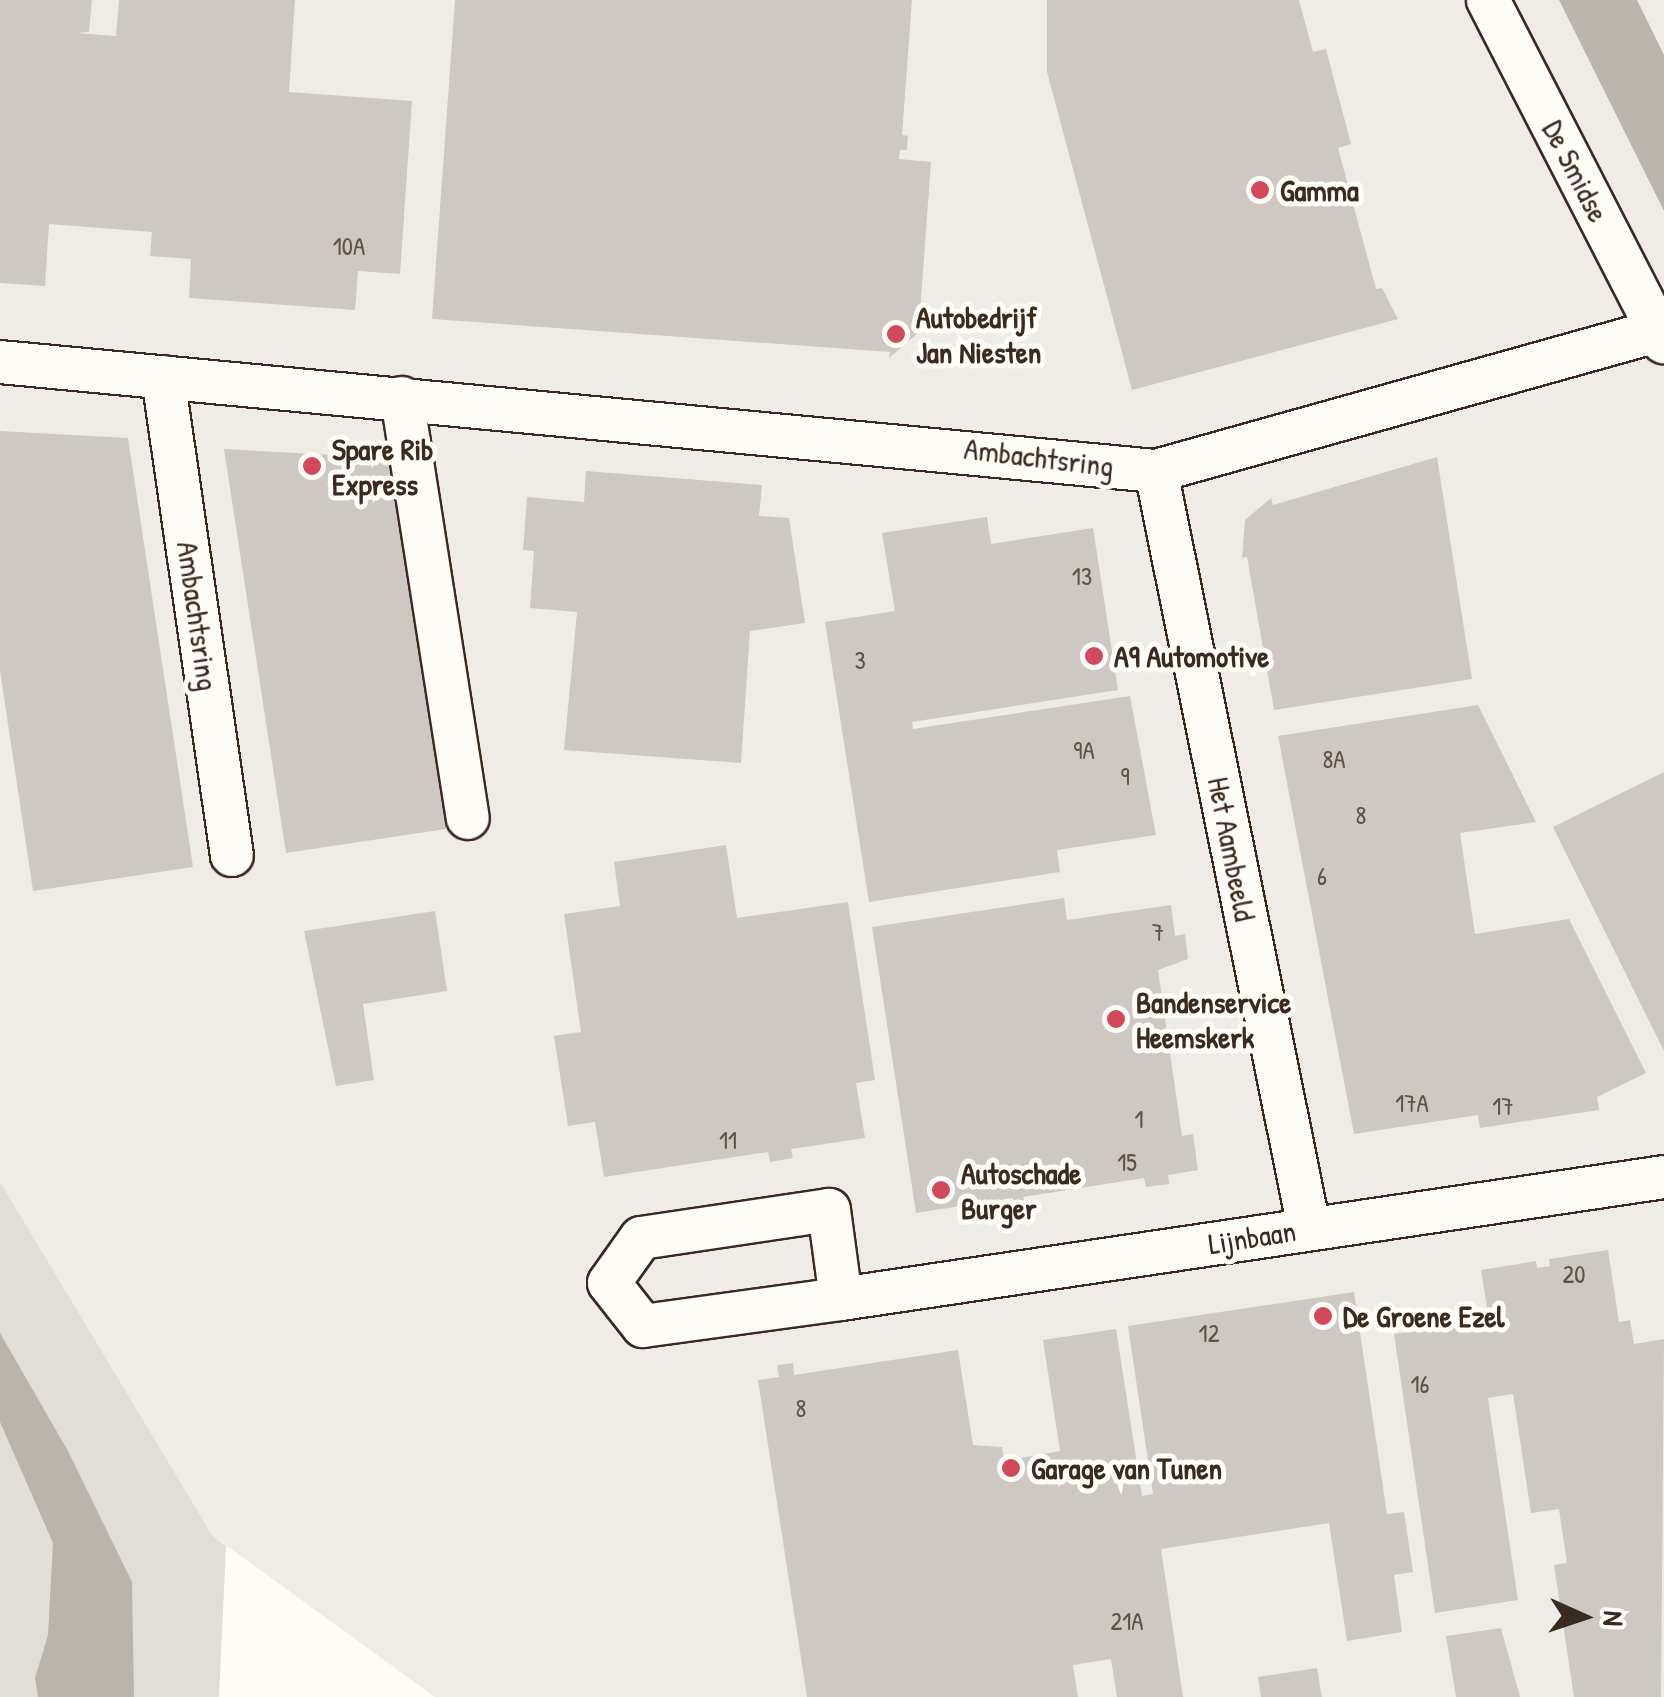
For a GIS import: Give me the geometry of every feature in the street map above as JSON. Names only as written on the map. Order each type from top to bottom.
[{"type":"street","name":"De Smidse","points":[[1488,0],[1662,334]]},
{"type":"street","name":"Ambachtsring","points":[[0,362],[1156,470],[1662,334]]},
{"type":"street","name":"Ambachtsring","points":[[163,376],[232,855]]},
{"type":"street","points":[[402,398],[468,818]]},
{"type":"street","name":"Het Aambeeld","points":[[1156,470],[1309,1228]]},
{"type":"street","name":"Lijnbaan","points":[[841,1299],[829,1210],[641,1238],[609,1283],[643,1326],[841,1299],[1664,1177]]},
{"type":"shaded area","points":[[0,0],[1664,0],[1664,1697],[435,1697],[212,1535],[0,1194]]},
{"type":"shaded area","points":[[1559,0],[1637,0],[1664,55],[1664,211]]},
{"type":"shaded area","points":[[0,1182],[212,1535],[226,1546],[219,1697],[0,1697]]},
{"type":"shaded area","points":[[0,1333],[68,1451],[132,1582],[134,1697],[38,1697],[35,1678],[48,1635],[53,1543],[0,1422]]},
{"type":"building","points":[[0,0],[92,0],[89,32],[77,33],[116,36],[119,0],[295,0],[289,92],[412,101],[400,274],[358,271],[355,310],[189,298],[191,259],[150,256],[152,232],[49,224],[45,286],[0,283]]},
{"type":"building","points":[[455,0],[912,0],[902,135],[908,136],[907,150],[900,150],[899,159],[931,162],[919,327],[925,327],[889,358],[890,352],[432,319]]},
{"type":"building","points":[[1047,0],[1299,0],[1313,52],[1326,49],[1351,144],[1338,148],[1376,289],[1382,288],[1398,319],[1132,390],[1047,72]]},
{"type":"building","points":[[0,431],[128,438],[193,867],[33,891],[0,671]]},
{"type":"building","points":[[224,449],[390,458],[446,829],[286,853]]},
{"type":"building","points":[[1437,457],[1472,679],[1274,710],[1247,557],[1242,558],[1245,520],[1271,498],[1273,505]]},
{"type":"building","points":[[586,471],[762,485],[759,516],[789,518],[805,623],[750,631],[741,763],[564,750],[577,612],[530,608],[534,551],[523,550],[527,497],[584,502]]},
{"type":"building","points":[[987,517],[991,544],[1093,528],[1118,690],[912,722],[913,729],[1130,696],[1156,835],[1057,850],[1060,872],[869,902],[825,622],[895,611],[882,533]]},
{"type":"building","points":[[1478,705],[1536,822],[1460,833],[1475,934],[1569,919],[1646,1073],[1597,1097],[1599,1110],[1480,1128],[1478,1115],[1354,1134],[1278,736]]},
{"type":"building","points":[[1664,772],[1664,1051],[1553,827]]},
{"type":"building","points":[[726,845],[737,918],[848,902],[875,1080],[856,1083],[865,1138],[791,1149],[793,1158],[770,1162],[768,1152],[604,1177],[595,1122],[568,1126],[554,1036],[581,1032],[564,914],[620,906],[614,862]]},
{"type":"building","points":[[1064,898],[1067,920],[1171,905],[1175,936],[1185,934],[1188,959],[1158,970],[1182,1136],[1193,1134],[1198,1170],[1168,1175],[1169,1184],[1146,1187],[1144,1178],[1023,1197],[1025,1202],[1013,1204],[1013,1198],[916,1213],[872,927]]},
{"type":"building","points":[[435,911],[447,991],[363,1004],[374,1080],[336,1086],[304,931]]},
{"type":"building","points":[[1608,1250],[1619,1322],[1630,1320],[1634,1344],[1664,1339],[1661,1697],[1574,1697],[1554,1565],[1567,1563],[1559,1509],[1531,1513],[1513,1394],[1488,1398],[1518,1600],[1435,1613],[1394,1334],[1489,1320],[1481,1270],[1536,1261],[1537,1268],[1550,1266],[1549,1259]]},
{"type":"building","points":[[1354,1292],[1387,1514],[1404,1512],[1413,1572],[1394,1575],[1402,1632],[1347,1641],[1329,1523],[1161,1549],[1183,1697],[1117,1697],[1111,1659],[1073,1665],[1078,1697],[807,1697],[758,1380],[779,1377],[777,1365],[793,1363],[794,1375],[958,1350],[973,1445],[1002,1447],[1004,1461],[1060,1451],[1043,1340],[1116,1329],[1142,1496],[1153,1494],[1128,1326]]},
{"type":"building","points":[[1501,1628],[1520,1697],[1456,1697],[1446,1636]]},
{"type":"building","points":[[1317,1668],[1322,1697],[1261,1697],[1258,1677]]},
{"type":"place","name":"Gamma","points":[[1260,190]]},
{"type":"place","name":"Autobedrijf Jan Niesten","points":[[896,334]]},
{"type":"place","name":"Spare Rib Express","points":[[312,466]]},
{"type":"place","name":"A9 Automotive","points":[[1094,656]]},
{"type":"place","name":"Bandenservice Heemskerk","points":[[1116,1019]]},
{"type":"place","name":"Autoschade Burger","points":[[941,1190]]},
{"type":"place","name":"De Groene Ezel","points":[[1323,1316]]},
{"type":"place","name":"Garage van Tunen","points":[[1011,1468]]}]
